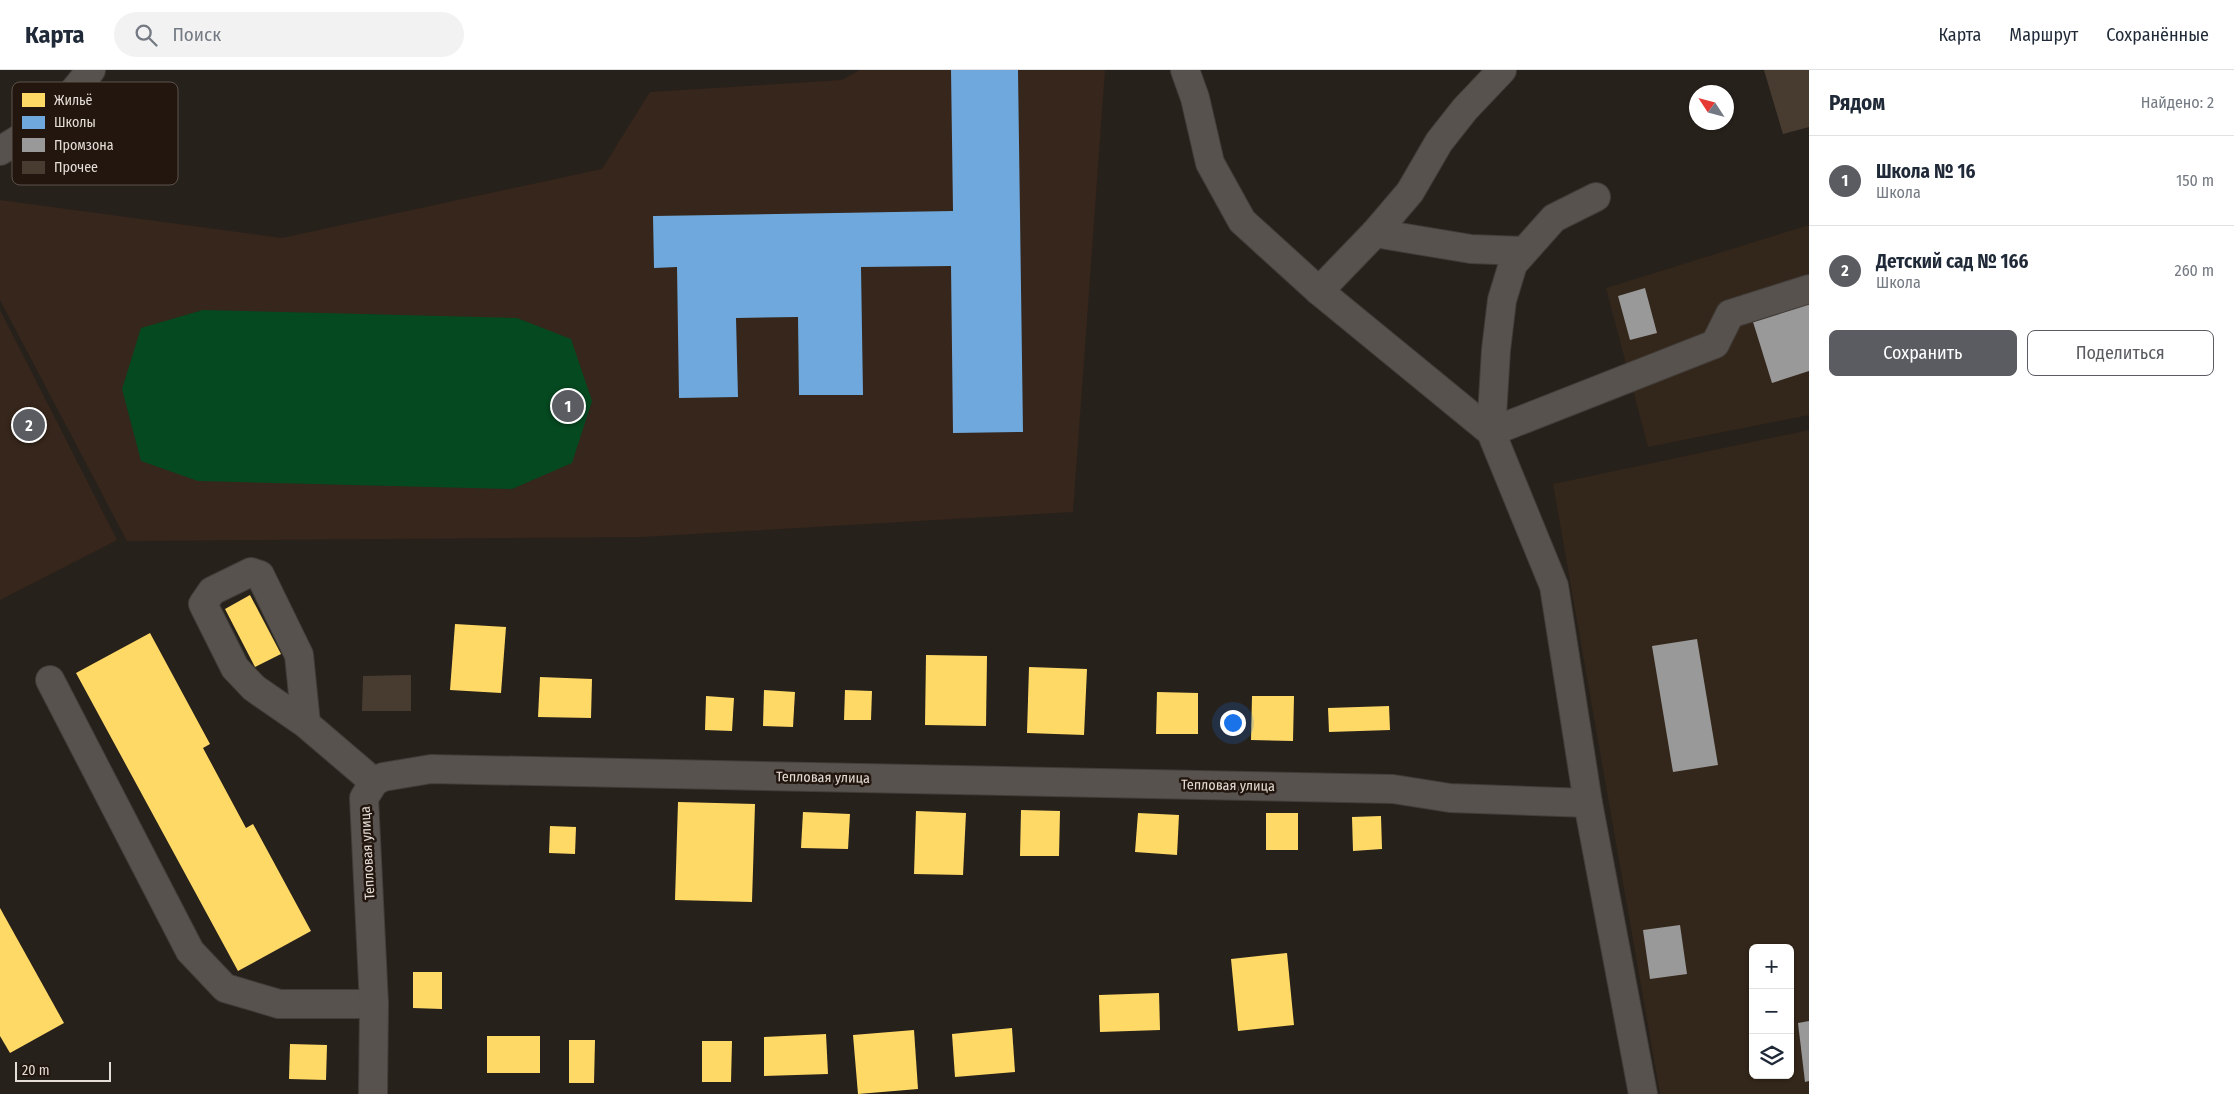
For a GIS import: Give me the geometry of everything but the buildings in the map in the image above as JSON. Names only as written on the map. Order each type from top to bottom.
[{"type":"street","points":[[81,82],[91,70]]},
{"type":"street","points":[[1184,70],[1195,98],[1210,163],[1242,221],[1319,291],[1491,432]]},
{"type":"street","points":[[1319,291],[1376,232],[1410,192],[1439,142],[1465,109],[1502,70]]},
{"type":"street","points":[[0,151],[12,143]]},
{"type":"street","points":[[1596,198],[1554,218],[1513,264],[1502,300],[1496,350],[1491,432],[1554,586],[1588,803],[1643,1094]]},
{"type":"street","points":[[1376,232],[1471,249],[1523,252]]},
{"type":"street","points":[[1491,432],[1714,344],[1730,314],[1809,289]]},
{"type":"street","points":[[306,724],[299,655],[260,575],[251,572],[212,591],[203,604],[234,668],[254,688],[306,724],[374,782]]},
{"type":"street","points":[[50,680],[190,951],[225,988],[279,1004],[374,1004]]},
{"type":"street","name":"Тепловая улица","points":[[374,1094],[374,1004],[364,798],[374,782],[384,777],[432,768],[1393,789],[1450,798],[1588,803]]},
{"type":"shaded area","points":[[860,70],[1105,70],[1073,512],[641,537],[127,541],[0,300],[0,200],[282,238],[602,169],[650,92],[842,80]]},
{"type":"shaded area","points":[[1809,225],[1809,415],[1648,447],[1606,288]]},
{"type":"shaded area","points":[[0,310],[117,540],[0,600]]},
{"type":"shaded area","points":[[1809,430],[1809,1094],[1660,1094],[1553,484]]},
{"type":"green space","points":[[203,310],[517,318],[571,339],[592,401],[572,463],[512,489],[198,481],[141,461],[122,389],[141,328]]},
{"type":"place","name":"Школа № 16","points":[[568,406]]},
{"type":"place","name":"Детский сад № 166","points":[[29,425]]}]
